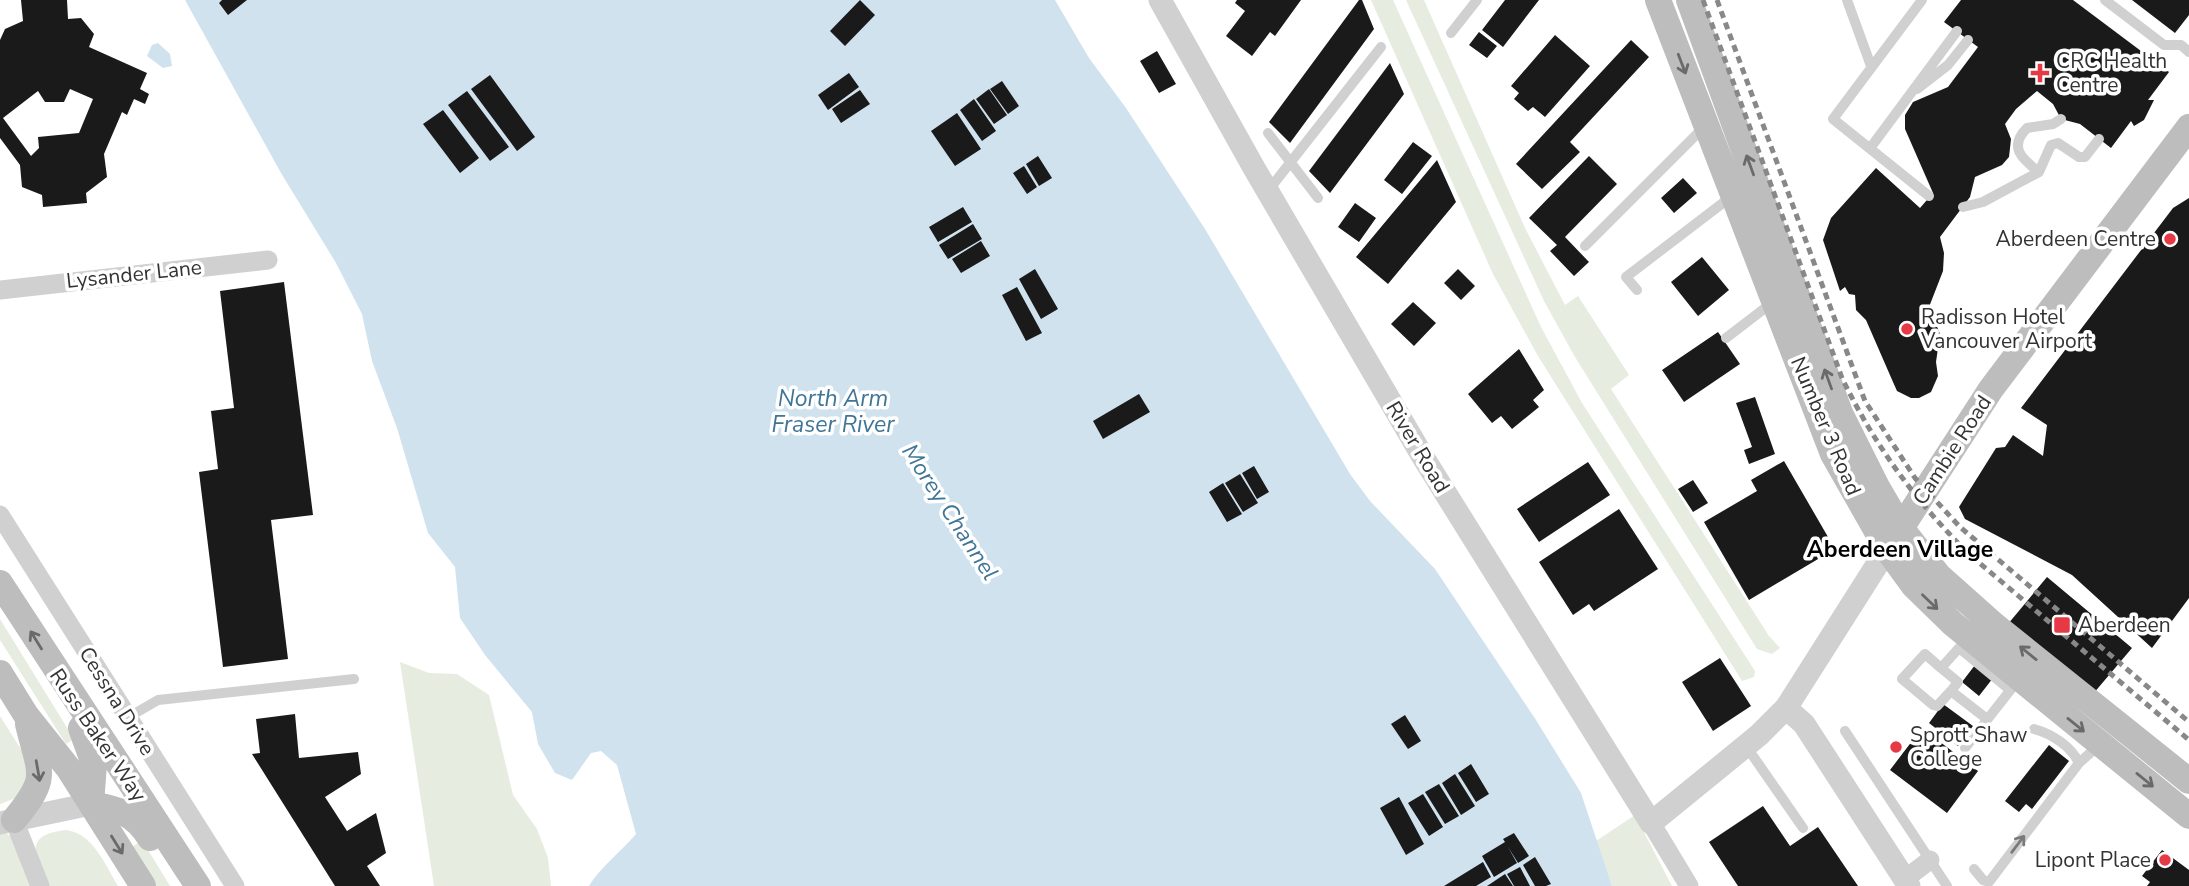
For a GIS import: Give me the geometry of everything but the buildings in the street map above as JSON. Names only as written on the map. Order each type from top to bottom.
[{"type":"main road","name":"Number 3 Road","points":[[1658,0],[1833,454],[1894,538],[1994,625],[2189,781]]},
{"type":"main road","name":"Number 3 Road","points":[[1689,0],[1840,414],[1914,586],[1964,643],[2014,684],[2100,744],[2189,816]]},
{"type":"main road","name":"Cambie Road","points":[[1894,538],[1991,389],[2189,127]]},
{"type":"main road","name":"Russ Baker Way","points":[[0,583],[71,696],[198,886]]},
{"type":"main road","name":"Russ Baker Way","points":[[0,673],[26,715],[69,769],[143,886]]},
{"type":"main road","points":[[71,696],[94,764],[91,804],[123,810],[134,817],[182,886]]},
{"type":"main road","points":[[7,821],[41,782],[26,715]]},
{"type":"street","name":"River Road","points":[[1160,0],[1268,192],[1423,457],[1689,886]]},
{"type":"street","name":"Lysander Lane","points":[[0,290],[268,260]]},
{"type":"street","name":"Cessna Drive","points":[[0,515],[126,718],[235,886]]},
{"type":"street","name":"Cambie Road","points":[[1651,823],[1746,745],[1786,708],[1894,538]]},
{"type":"street","points":[[1786,708],[1804,724],[1907,882],[1930,860]]},
{"type":"street","points":[[40,886],[7,821],[91,804]]},
{"type":"lane","points":[[1451,33],[1477,0]]},
{"type":"lane","points":[[1847,0],[1871,66]]},
{"type":"lane","points":[[1922,0],[1833,119],[1871,147],[1929,197]]},
{"type":"lane","points":[[2105,0],[2164,45],[2181,45],[2189,52]]},
{"type":"lane","points":[[1871,147],[1957,31]]},
{"type":"lane","points":[[1911,93],[1948,65],[1968,40]]},
{"type":"lane","points":[[1268,192],[1381,47]]},
{"type":"lane","points":[[2039,172],[2020,157],[2017,150],[2020,137],[2027,128],[2053,124],[2062,119]]},
{"type":"lane","points":[[1585,246],[1706,125]]},
{"type":"lane","points":[[1268,133],[1318,198]]},
{"type":"lane","points":[[1963,207],[1983,202],[2039,172],[2051,145],[2058,143],[2079,157],[2085,157],[2099,139]]},
{"type":"lane","points":[[1637,290],[1626,277],[1732,195]]},
{"type":"lane","points":[[1726,338],[1773,302]]},
{"type":"lane","points":[[1941,668],[1964,643]]},
{"type":"lane","points":[[1925,654],[1958,682],[1951,691],[1937,706],[1902,679],[1925,654]]},
{"type":"lane","points":[[126,718],[158,700],[354,679]]},
{"type":"lane","points":[[1965,748],[2014,684]]},
{"type":"lane","points":[[1951,691],[1987,719]]},
{"type":"lane","points":[[2034,729],[2048,733],[2075,754],[2079,763]]},
{"type":"lane","points":[[1845,732],[1947,886]]},
{"type":"lane","points":[[1974,869],[1983,880],[1989,882],[2079,763],[2100,744]]},
{"type":"lane","points":[[1746,745],[1803,828]]},
{"type":"shaded area","points":[[1371,0],[1393,0],[1541,327],[1582,403],[1755,671],[1754,677],[1742,681],[1538,356],[1493,274]]},
{"type":"shaded area","points":[[1406,0],[1424,0],[1525,228],[1565,305],[1578,296],[1629,375],[1611,389],[1769,636],[1780,648],[1772,654],[1757,649],[1575,357],[1544,301]]},
{"type":"shaded area","points":[[0,619],[74,739],[66,744],[0,640]]},
{"type":"shaded area","points":[[400,662],[429,673],[457,674],[489,695],[513,795],[537,829],[548,858],[551,886],[434,886]]},
{"type":"shaded area","points":[[0,716],[29,762],[21,796],[0,804]]},
{"type":"shaded area","points":[[1635,815],[1672,886],[1612,886],[1596,841]]},
{"type":"shaded area","points":[[0,829],[12,837],[31,886],[0,886]]},
{"type":"shaded area","points":[[66,830],[84,837],[91,844],[118,886],[46,886],[36,856],[38,842],[43,836]]},
{"type":"shaded area","points":[[142,840],[170,886],[156,886],[132,847]]},
{"type":"water","name":"North Arm Fraser River","points":[[185,0],[1055,0],[1089,58],[1126,108],[1205,229],[1350,474],[1370,501],[1435,569],[1536,720],[1581,793],[1612,886],[589,886],[636,834],[617,765],[601,751],[591,753],[572,780],[555,773],[538,744],[532,712],[485,655],[460,618],[455,567],[428,533],[397,428],[372,361],[362,314],[336,263],[281,173]]},
{"type":"water","points":[[158,43],[170,54],[172,66],[163,68],[147,56],[152,45]]},
{"type":"railway","points":[[1703,0],[1842,378],[1883,450],[1914,494],[1970,555],[2189,740]]},
{"type":"railway","points":[[1717,0],[1865,401],[1915,478],[1960,527],[2189,722]]},
{"type":"place","name":"CRC Health Centre","points":[[2040,73]]},
{"type":"place","name":"Aberdeen Centre","points":[[2170,239]]},
{"type":"place","name":"Radisson Hotel Vancouver Airport","points":[[1907,329]]},
{"type":"place","name":"Aberdeen","points":[[2062,625]]},
{"type":"place","name":"Sprott Shaw College","points":[[1896,747]]},
{"type":"place","name":"Lipont Place","points":[[2165,860]]},
{"type":"district","name":"Aberdeen Village","points":[[1900,549]]},
{"type":"water label","name":"Morey Channel","points":[[950,512]]}]
